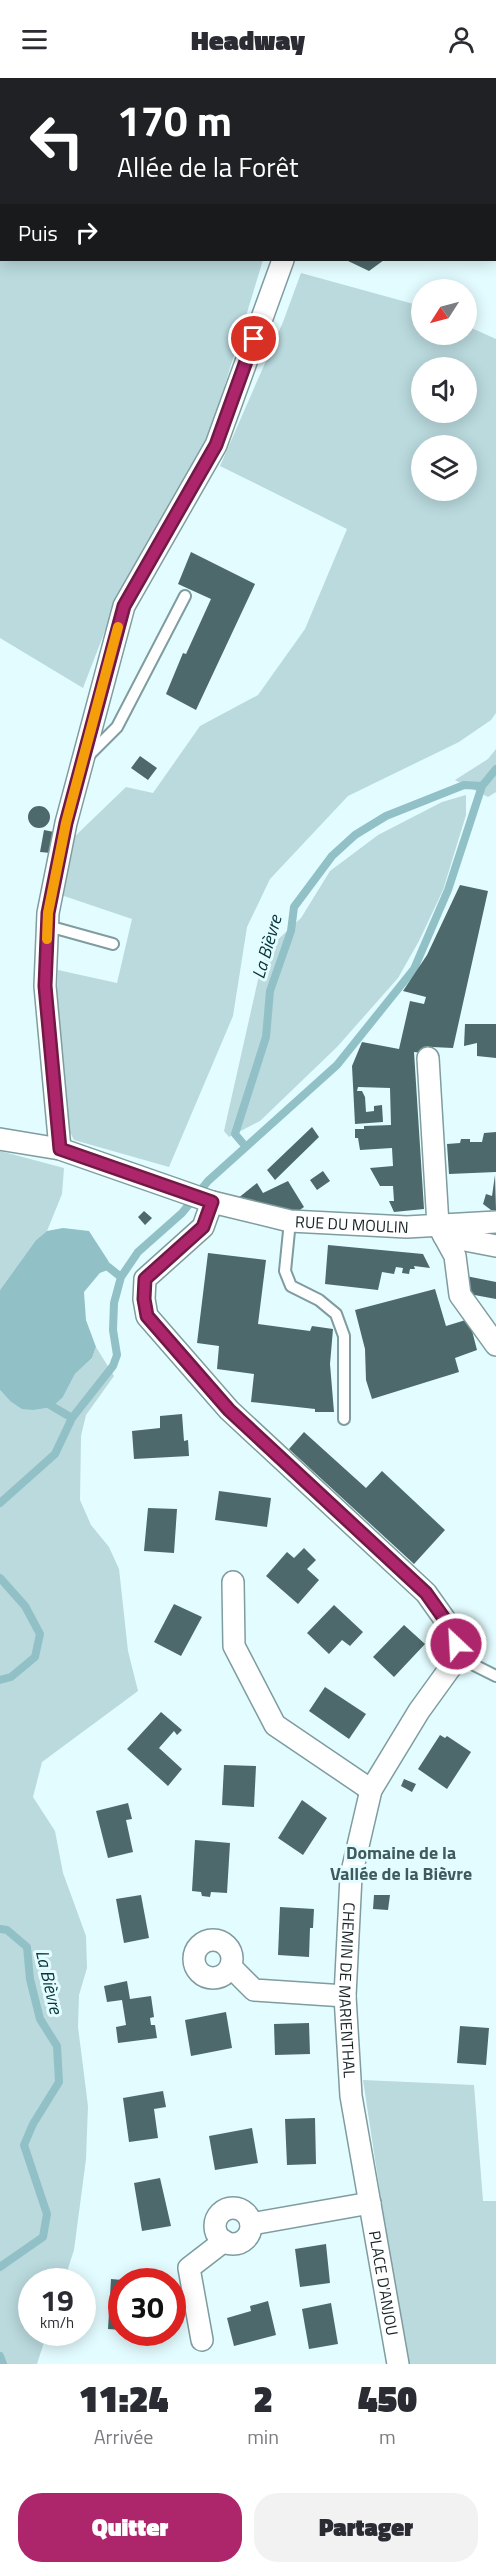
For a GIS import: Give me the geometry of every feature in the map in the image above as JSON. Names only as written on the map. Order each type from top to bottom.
[{"type":"street","points":[[60,1149],[45,986],[48,913],[66,823],[124,606],[216,445],[283,261]]},
{"type":"street","points":[[428,1058],[441,1231],[455,1256],[460,1295],[496,1345]]},
{"type":"street","name":"RUE DU MOULIN","points":[[0,1139],[60,1149],[212,1202],[290,1221],[441,1231],[496,1246]]},
{"type":"street","points":[[212,1202],[203,1227],[145,1279],[144,1299],[147,1316],[229,1410],[426,1593],[453,1631],[458,1657]]},
{"type":"street","name":"RUE DU MOULIN","points":[[441,1231],[496,1222]]},
{"type":"street","points":[[233,1582],[234,1646],[275,1725],[371,1790]]},
{"type":"street","name":"CHEMIN DE MARIENTHAL","points":[[370,2203],[351,2096],[345,1996],[351,1876],[371,1790],[419,1711],[458,1657]]},
{"type":"street","points":[[231,1967],[254,1990],[345,1996]]},
{"type":"street","points":[[251,2224],[370,2203]]},
{"type":"street","name":"PLACE D'ANJOU","points":[[370,2203],[398,2364]]},
{"type":"street","points":[[235,2208],[241,2210],[249,2218],[251,2224],[249,2234],[240,2242],[224,2241],[217,2232],[216,2220],[224,2211],[235,2208]]},
{"type":"street","points":[[202,2340],[189,2268],[224,2241]]},
{"type":"lane","points":[[83,761],[117,727],[185,596]]},
{"type":"lane","points":[[48,926],[113,944]]},
{"type":"lane","points":[[290,1221],[285,1271],[291,1286],[319,1300],[336,1314],[344,1336],[344,1419]]},
{"type":"lane","points":[[458,1657],[496,1676]]},
{"type":"shaded area","points":[[0,261],[263,261],[224,388],[200,456],[113,610],[83,688],[0,638]]},
{"type":"shaded area","points":[[301,273],[411,303],[411,345],[477,345],[477,330],[496,339],[496,713],[491,720],[459,742],[348,796],[270,879],[247,927],[233,1016],[169,1167],[74,1140],[67,1126],[55,1035],[58,970],[117,983],[132,919],[61,895],[70,841],[126,787],[153,793],[200,726],[258,695],[305,629],[347,529],[220,466],[283,322]]},
{"type":"shaded area","points":[[496,749],[496,792],[488,797],[455,780],[488,759]]},
{"type":"shaded area","points":[[466,795],[466,815],[443,890],[419,941],[398,978],[337,1047],[260,1121],[229,1137],[224,1131],[262,962],[271,946],[301,918],[330,871],[378,835],[442,802]]},
{"type":"shaded area","points":[[0,1151],[64,1168],[62,1194],[47,1231],[36,1240],[0,1290]]},
{"type":"shaded area","points":[[63,1228],[89,1231],[109,1262],[84,1292],[86,1320],[96,1347],[92,1358],[75,1374],[63,1397],[52,1407],[22,1409],[0,1390],[0,1290],[36,1240],[47,1231]]},
{"type":"shaded area","points":[[96,1347],[114,1376],[86,1415],[81,1436],[80,1500],[91,1525],[109,1547],[119,1569],[128,1651],[138,1691],[42,1762],[33,1797],[55,1831],[63,1873],[86,1936],[87,1968],[79,1995],[78,2027],[88,2106],[86,2159],[74,2250],[68,2268],[18,2268],[18,2346],[43,2346],[37,2364],[0,2364],[0,1390],[10,1401],[63,1397],[75,1374],[92,1358]]},
{"type":"shaded area","points":[[363,2080],[474,2085],[483,2201],[496,2201],[496,2364],[406,2364]]},
{"type":"building","points":[[348,261],[383,261],[369,271]]},
{"type":"building","points":[[191,552],[255,584],[196,710],[166,694],[183,653],[186,654],[211,599],[178,584]]},
{"type":"building","points":[[140,756],[157,768],[148,780],[131,768]]},
{"type":"building","points":[[39,806],[47,809],[50,817],[47,825],[39,828],[31,825],[28,817],[31,809]]},
{"type":"building","points":[[44,830],[54,832],[51,853],[40,852]]},
{"type":"building","points":[[460,885],[488,891],[453,1048],[432,1047],[430,1054],[414,1052],[424,1209],[394,1212],[389,1201],[394,1201],[393,1186],[380,1186],[370,1168],[393,1166],[392,1148],[360,1150],[358,1138],[355,1138],[355,1129],[364,1129],[364,1126],[391,1125],[390,1088],[358,1087],[357,1091],[362,1091],[365,1097],[366,1112],[374,1111],[374,1106],[382,1105],[383,1122],[355,1124],[352,1066],[362,1042],[399,1049],[410,1001],[424,1004],[426,997],[403,991],[427,955]]},
{"type":"building","points":[[465,1024],[496,1024],[496,1058],[477,1056],[477,1043],[464,1046]]},
{"type":"building","points":[[312,1127],[319,1137],[275,1180],[267,1170]]},
{"type":"building","points":[[496,1132],[496,1172],[449,1174],[447,1144],[460,1143],[461,1139],[482,1142],[484,1133]]},
{"type":"building","points":[[323,1171],[330,1181],[317,1190],[310,1180]]},
{"type":"building","points":[[495,1175],[496,1210],[491,1210],[483,1204],[486,1194],[492,1196]]},
{"type":"building","points":[[288,1181],[304,1207],[294,1214],[237,1199],[257,1183],[263,1193]]},
{"type":"building","points":[[144,1211],[152,1218],[145,1225],[138,1217]]},
{"type":"building","points":[[328,1245],[423,1254],[430,1268],[414,1266],[415,1269],[410,1269],[409,1274],[402,1273],[403,1268],[396,1267],[394,1274],[382,1272],[378,1290],[325,1284]]},
{"type":"building","points":[[208,1253],[266,1260],[258,1324],[310,1331],[312,1326],[333,1329],[330,1364],[334,1412],[315,1412],[315,1409],[251,1402],[254,1374],[217,1369],[219,1346],[197,1343]]},
{"type":"building","points":[[466,1276],[496,1282],[496,1299],[469,1294]]},
{"type":"building","points":[[435,1289],[446,1326],[469,1319],[477,1350],[455,1358],[459,1372],[372,1399],[366,1380],[365,1349],[355,1310]]},
{"type":"building","points":[[182,1414],[184,1441],[188,1440],[189,1456],[134,1459],[132,1431],[160,1428],[160,1416]]},
{"type":"building","points":[[304,1432],[366,1488],[382,1471],[445,1530],[414,1564],[289,1449]]},
{"type":"building","points":[[219,1491],[271,1498],[267,1527],[215,1520]]},
{"type":"building","points":[[148,1508],[177,1509],[174,1553],[144,1551]]},
{"type":"building","points":[[304,1548],[316,1560],[307,1569],[319,1580],[298,1604],[266,1576],[287,1552],[294,1558]]},
{"type":"building","points":[[174,1604],[202,1617],[181,1656],[154,1642]]},
{"type":"building","points":[[334,1605],[363,1632],[350,1646],[342,1640],[329,1654],[307,1633]]},
{"type":"building","points":[[404,1625],[425,1644],[394,1677],[373,1657]]},
{"type":"building","points":[[325,1687],[366,1714],[349,1739],[309,1711]]},
{"type":"building","points":[[161,1712],[182,1730],[177,1735],[174,1731],[159,1748],[182,1769],[168,1786],[127,1749]]},
{"type":"building","points":[[440,1735],[445,1738],[447,1736],[471,1752],[447,1789],[418,1769]]},
{"type":"building","points":[[224,1765],[256,1766],[254,1807],[222,1805]]},
{"type":"building","points":[[404,1779],[416,1784],[412,1792],[401,1786]]},
{"type":"building","points":[[302,1800],[327,1818],[303,1855],[278,1838]]},
{"type":"building","points":[[128,1803],[132,1819],[126,1820],[133,1852],[108,1858],[96,1811]]},
{"type":"building","points":[[195,1840],[230,1843],[227,1893],[211,1892],[210,1897],[202,1896],[201,1892],[192,1891]]},
{"type":"building","points":[[141,1895],[149,1938],[124,1943],[116,1899]]},
{"type":"building","points":[[374,1895],[390,1895],[388,1910],[373,1909]]},
{"type":"building","points":[[280,1907],[314,1909],[313,1928],[310,1928],[309,1957],[278,1955]]},
{"type":"building","points":[[127,1981],[130,1999],[151,1996],[154,2017],[150,2018],[151,2025],[155,2025],[157,2038],[118,2043],[116,2027],[126,2025],[122,2000],[107,2002],[104,1986]]},
{"type":"building","points":[[226,2012],[232,2048],[191,2056],[185,2020]]},
{"type":"building","points":[[309,2023],[310,2054],[275,2055],[274,2024]]},
{"type":"building","points":[[460,2026],[489,2028],[486,2065],[457,2063]]},
{"type":"building","points":[[163,2091],[166,2107],[154,2109],[158,2138],[129,2142],[123,2098]]},
{"type":"building","points":[[315,2118],[316,2164],[287,2165],[285,2119]]},
{"type":"building","points":[[252,2128],[258,2163],[215,2170],[209,2136]]},
{"type":"building","points":[[160,2178],[171,2226],[142,2231],[134,2183]]},
{"type":"building","points":[[326,2244],[330,2283],[300,2287],[295,2249]]},
{"type":"building","points":[[268,2301],[276,2335],[234,2346],[227,2318],[251,2311],[250,2306]]},
{"type":"building","points":[[331,2303],[338,2344],[309,2349],[302,2309]]},
{"type":"waterway","name":"La Bièvre","points":[[99,1269],[107,1266],[121,1277],[138,1252],[182,1213],[208,1181],[337,1065],[414,969],[448,890],[482,786],[496,769]]},
{"type":"waterway","name":"La Bièvre","points":[[246,1147],[235,1134],[266,1037],[270,991],[291,931],[294,907],[332,856],[355,835],[386,816],[464,785],[482,786]]},
{"type":"waterway","name":"La Bièvre","points":[[0,1503],[55,1454],[72,1418],[113,1366],[117,1355],[113,1330],[114,1303],[121,1277]]},
{"type":"waterway","name":"La Bièvre","points":[[45,1402],[72,1418]]},
{"type":"waterway","name":"La Bièvre","points":[[0,1578],[25,1606],[40,1634],[35,1657],[11,1677],[0,1680]]},
{"type":"waterway","name":"La Bièvre","points":[[0,1929],[7,1930],[27,1947],[30,1979],[40,2019],[57,2046],[59,2082],[33,2124],[24,2145],[47,2214],[43,2237],[0,2267]]},
{"type":"waterway","name":"La Bièvre","points":[[0,2356],[3,2364]]},
{"type":"slow traffic","points":[[47,939],[48,913],[66,823],[118,627]]},
{"type":"district","name":"Domaine de la Vallée de la Bièvre","points":[[401,1863]]},
{"type":"route","points":[[254,339],[216,445],[124,606],[66,823],[48,913],[45,986],[60,1149],[212,1202],[203,1227],[145,1279],[144,1299],[147,1316],[229,1410],[426,1593],[453,1631],[456,1644]]}]
